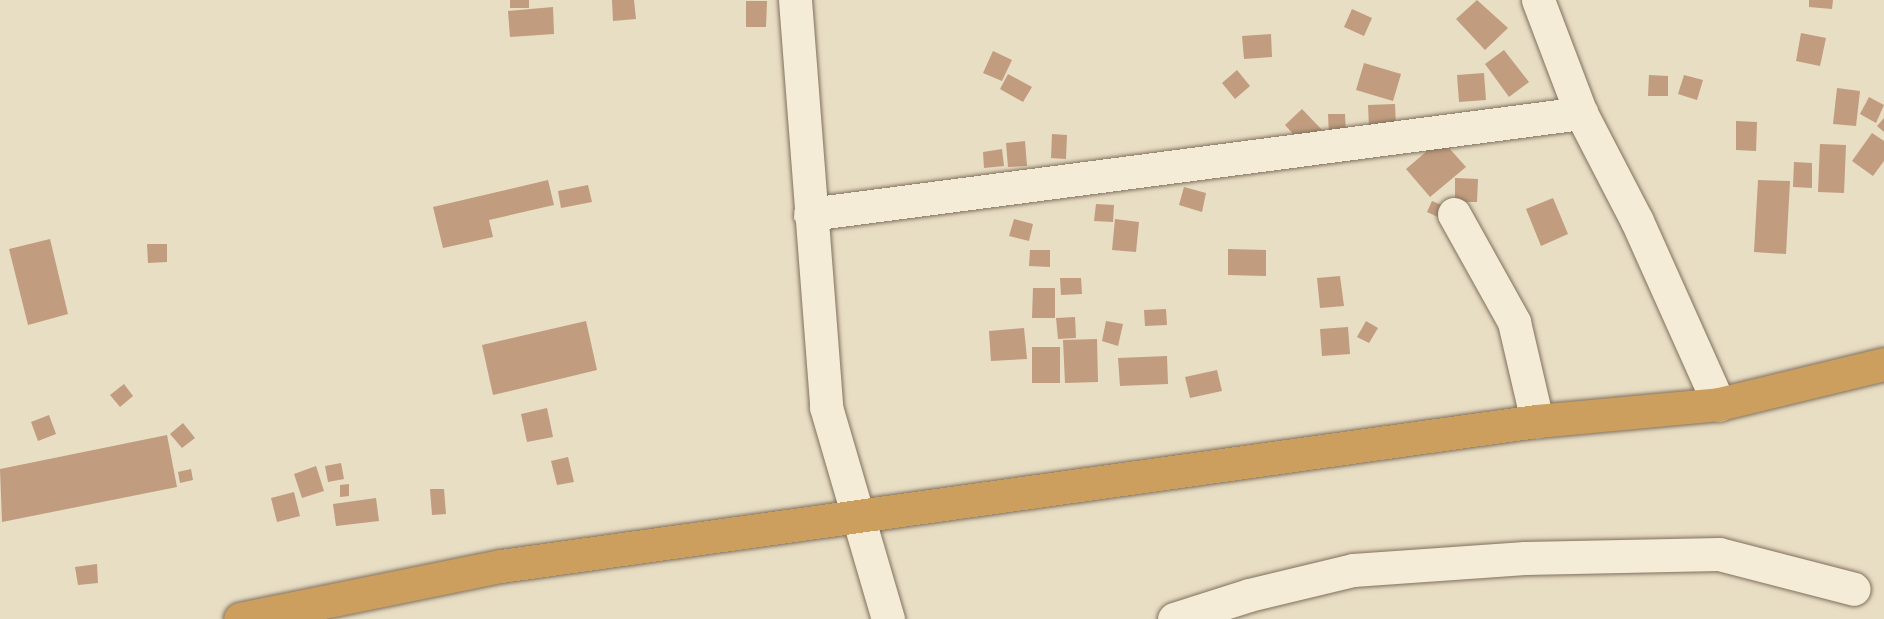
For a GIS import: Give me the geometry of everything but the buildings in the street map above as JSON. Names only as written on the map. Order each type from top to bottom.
[{"type":"highway","points":[[240,619],[501,566],[1537,421],[1719,404],[1884,364]]},
{"type":"street","points":[[795,0],[826,407],[856,517],[889,619]]},
{"type":"street","points":[[1538,0],[1581,113],[1637,221],[1719,404]]},
{"type":"street","points":[[810,214],[1581,113]]},
{"type":"street","points":[[1454,214],[1514,322],[1537,421]]},
{"type":"street","points":[[1174,619],[1249,595],[1353,570],[1525,558],[1719,554],[1854,589]]}]
